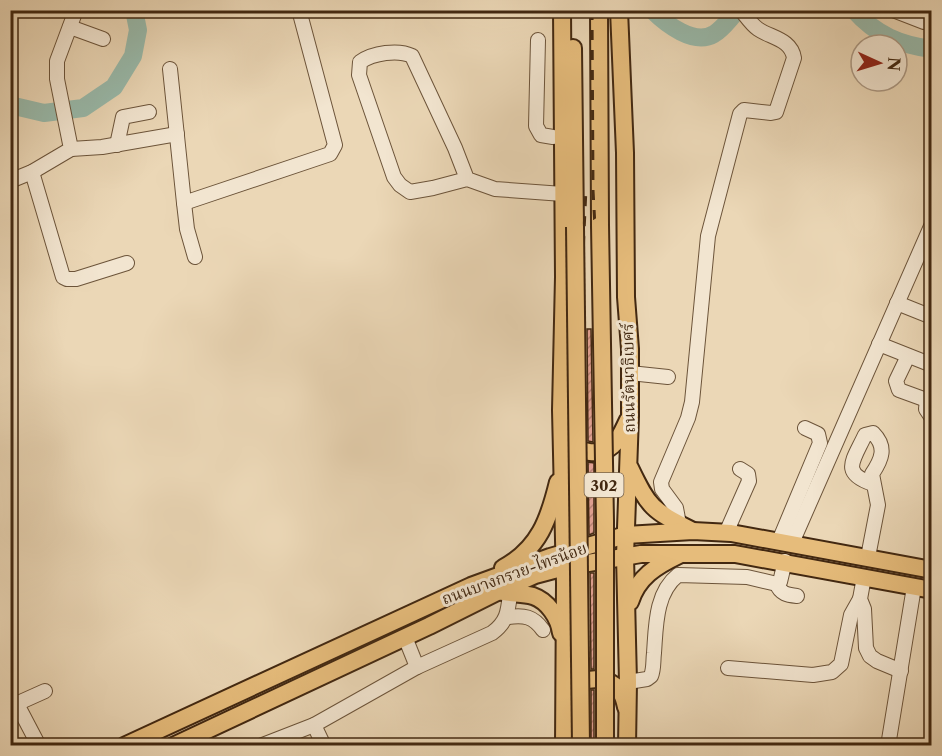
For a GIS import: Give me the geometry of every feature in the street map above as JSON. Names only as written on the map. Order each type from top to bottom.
[{"type":"main road","points":[[554,10],[553,172],[563,186]]},
{"type":"main road","name":"302","points":[[562,10],[561,422],[564,457],[565,560],[564,746]]},
{"type":"main road","name":"302","points":[[572,10],[581,746]]},
{"type":"main road","name":"ถนนรัตนาธิเบศร์","points":[[599,10],[605,521],[605,746]]},
{"type":"main road","name":"ถนนรัตนาธิเบศร์","points":[[619,10],[626,179],[626,297],[630,373],[625,556],[627,746]]},
{"type":"main road","points":[[626,179],[633,170],[629,10]]},
{"type":"main road","points":[[561,422],[564,435],[571,444],[589,453],[604,451],[614,445],[630,416]]},
{"type":"main road","points":[[471,586],[512,563],[540,535],[550,515],[564,457]]},
{"type":"main road","points":[[627,611],[638,584],[646,574],[676,554],[680,529],[656,511],[644,498],[628,464]]},
{"type":"main road","name":"ถนนบางกรวย-ไทรน้อย","points":[[172,746],[504,592],[565,560],[626,535],[680,529],[726,533],[932,570]]},
{"type":"main road","name":"ถนนบางกรวย-ไทรน้อย","points":[[124,746],[471,586],[565,560],[641,554],[735,554],[785,561],[932,590]]},
{"type":"main road","points":[[504,592],[531,596],[542,601],[554,613],[561,630],[565,673]]},
{"type":"main road","points":[[565,714],[569,695],[575,686],[586,680],[595,679],[605,680],[621,692],[627,719]]},
{"type":"street","points":[[71,149],[66,114],[57,79],[57,61],[76,10]]},
{"type":"street","points":[[184,203],[330,154],[334,150],[335,145],[299,10]]},
{"type":"street","points":[[699,10],[708,10]]},
{"type":"street","points":[[893,10],[923,18]]},
{"type":"street","points":[[680,529],[676,508],[662,489],[661,482],[688,418],[692,402],[711,226],[740,114],[744,110],[771,113],[776,111],[794,58],[793,49],[757,28],[743,13]]},
{"type":"street","points":[[70,27],[103,39]]},
{"type":"street","points":[[538,40],[536,126],[541,135],[553,137]]},
{"type":"street","points":[[467,179],[412,56],[399,51],[366,58],[360,62],[359,75],[394,177],[410,192],[467,179],[495,189],[563,186]]},
{"type":"street","points":[[170,69],[187,229],[195,257]]},
{"type":"street","points":[[117,145],[123,117],[150,112]]},
{"type":"street","points":[[10,181],[32,172],[71,149],[117,145],[177,134]]},
{"type":"street","points":[[32,172],[63,277],[76,279],[127,263]]},
{"type":"street","points":[[785,542],[879,344],[932,224]]},
{"type":"street","points":[[897,303],[932,317]]},
{"type":"street","points":[[879,344],[932,365]]},
{"type":"street","points":[[908,356],[896,381],[898,390],[929,401],[926,409],[932,418]]},
{"type":"street","points":[[630,373],[668,377]]},
{"type":"street","points":[[785,542],[820,443],[818,434],[806,428]]},
{"type":"street","points":[[726,533],[749,481],[748,474],[740,469]]},
{"type":"street","points":[[868,557],[878,505],[873,484]]},
{"type":"street","points":[[777,584],[780,582],[785,561]]},
{"type":"street","points":[[628,682],[647,679],[651,676],[660,603],[669,584],[678,574],[747,577],[764,583],[777,584]]},
{"type":"street","points":[[728,668],[813,675],[832,672],[841,664],[851,615],[860,599],[864,577]]},
{"type":"street","points":[[777,584],[781,592],[797,596]]},
{"type":"street","points":[[888,746],[914,587]]},
{"type":"street","points":[[260,746],[314,725],[417,668],[492,633],[502,626],[508,617],[504,592]]},
{"type":"street","points":[[860,599],[864,609],[866,648],[870,656],[877,662],[901,671]]},
{"type":"street","points":[[508,617],[527,616],[536,620],[543,630]]},
{"type":"street","points":[[405,637],[417,668]]},
{"type":"street","points":[[39,746],[13,704],[45,691]]},
{"type":"street","points":[[314,725],[324,746]]},
{"type":"building","points":[[587,329],[591,329],[593,442],[588,441]]},
{"type":"building","points":[[588,462],[594,463],[594,533],[589,535]]},
{"type":"building","points":[[590,573],[594,573],[594,669],[591,669]]},
{"type":"building","points":[[591,690],[594,690],[594,746],[591,746]]},
{"type":"waterway","points":[[10,105],[44,113],[83,108],[114,87],[133,56],[138,30],[134,10]]},
{"type":"waterway","points":[[652,10],[672,27],[698,37],[706,37],[717,32],[738,10]]},
{"type":"waterway","points":[[854,10],[871,26],[889,37],[909,45],[932,49]]},
{"type":"railway","points":[[592,10],[593,190],[600,319],[603,746]]},
{"type":"railway","points":[[583,746],[580,319],[586,188]]}]
